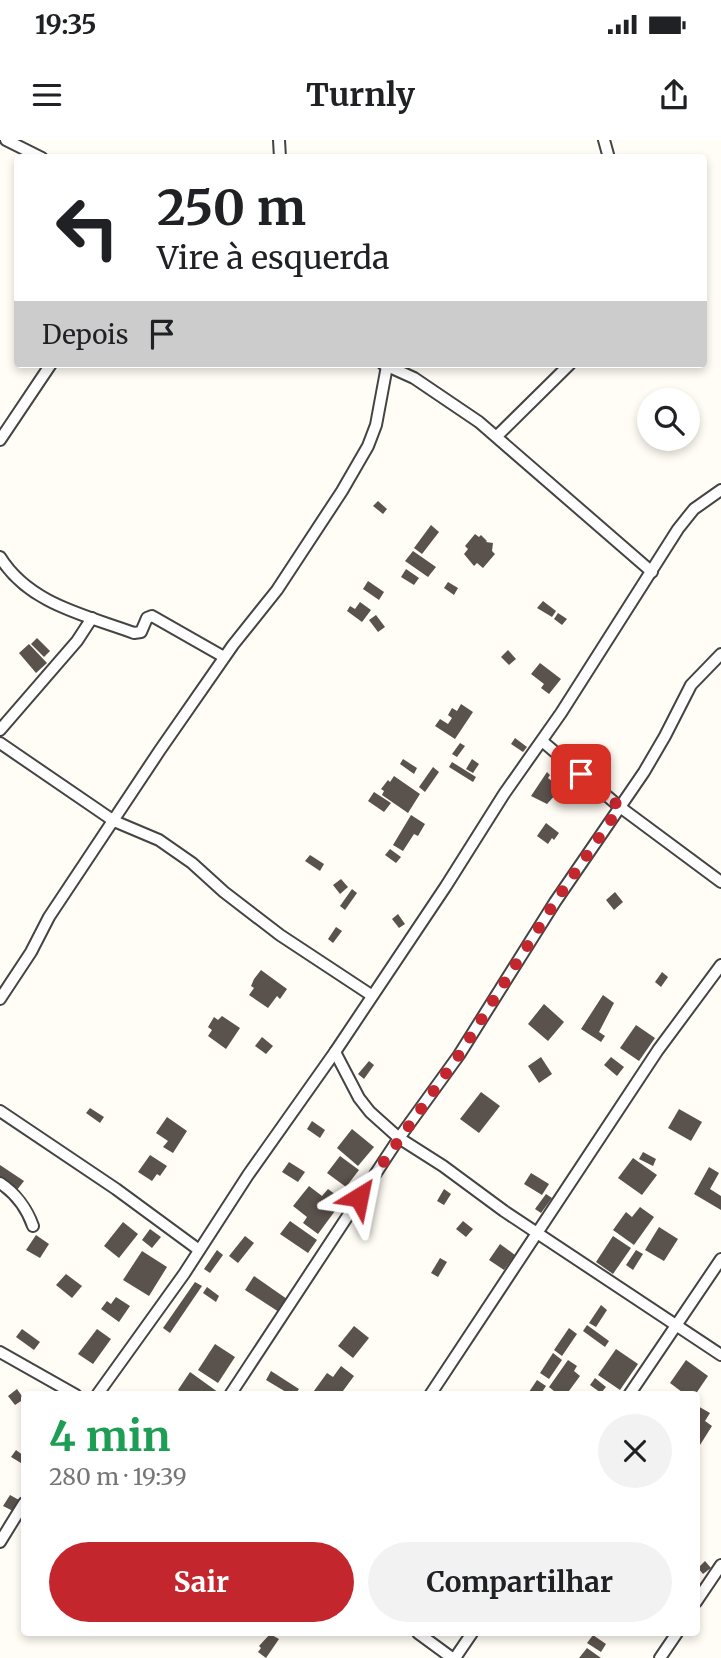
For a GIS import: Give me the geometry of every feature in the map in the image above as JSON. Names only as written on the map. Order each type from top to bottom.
[{"type":"street","points":[[6,140],[34,154]]},
{"type":"street","points":[[0,440],[48,368]]},
{"type":"street","points":[[0,999],[32,951],[49,917],[160,750],[224,657],[277,590],[319,528],[368,446],[380,411],[385,368]]},
{"type":"street","points":[[391,368],[429,387],[497,436],[652,572]]},
{"type":"street","points":[[497,436],[566,368]]},
{"type":"street","points":[[100,1391],[335,1052],[504,794],[542,741],[678,529],[694,509],[721,490]]},
{"type":"street","points":[[0,557],[10,573],[43,599],[138,633],[148,618],[152,617],[224,657]]},
{"type":"street","points":[[0,730],[77,641],[92,618]]},
{"type":"street","points":[[233,1391],[359,1197],[459,1055],[555,902],[665,736],[691,685],[721,654]]},
{"type":"street","points":[[542,741],[620,807],[721,882]]},
{"type":"street","points":[[0,743],[114,821],[159,840],[280,934],[372,995]]},
{"type":"street","points":[[433,1391],[658,1051],[721,965]]},
{"type":"street","points":[[335,1052],[359,1098],[399,1139],[721,1355]]},
{"type":"street","points":[[0,1111],[116,1189],[199,1250]]},
{"type":"street","points":[[0,1183],[20,1202],[33,1226]]},
{"type":"street","points":[[632,1391],[721,1259]]},
{"type":"street","points":[[0,1352],[69,1391]]},
{"type":"street","points":[[0,1542],[21,1508]]},
{"type":"street","points":[[700,1596],[721,1565]]},
{"type":"street","points":[[422,1636],[454,1658],[470,1636]]},
{"type":"street","points":[[660,1658],[675,1636]]},
{"type":"building","points":[[378,501],[387,509],[383,514],[373,506]]},
{"type":"building","points":[[431,525],[439,532],[422,554],[414,548]]},
{"type":"building","points":[[475,534],[479,537],[481,535],[486,542],[493,543],[492,551],[495,554],[483,568],[477,563],[474,566],[464,554],[468,549],[465,546]]},
{"type":"building","points":[[413,551],[436,567],[428,577],[405,561]]},
{"type":"building","points":[[406,569],[419,578],[414,585],[401,577]]},
{"type":"building","points":[[368,581],[384,592],[379,600],[363,589]]},
{"type":"building","points":[[448,582],[458,588],[454,595],[444,588]]},
{"type":"building","points":[[543,601],[556,611],[552,617],[537,608]]},
{"type":"building","points":[[360,602],[371,610],[362,622],[347,611],[350,606],[355,609]]},
{"type":"building","points":[[558,613],[567,619],[562,625],[554,619]]},
{"type":"building","points":[[376,615],[385,627],[378,632],[369,620]]},
{"type":"building","points":[[37,638],[50,651],[44,657],[31,644]]},
{"type":"building","points":[[29,644],[47,663],[36,673],[19,653]]},
{"type":"building","points":[[508,650],[516,659],[509,665],[501,657]]},
{"type":"building","points":[[540,663],[561,679],[549,694],[541,688],[544,684],[531,674]]},
{"type":"building","points":[[461,704],[473,712],[455,739],[435,726],[440,719],[448,724],[452,718],[448,715],[452,708],[457,711]]},
{"type":"building","points":[[515,738],[527,747],[523,752],[511,744]]},
{"type":"building","points":[[460,743],[465,746],[457,757],[452,754]]},
{"type":"building","points":[[403,759],[417,768],[414,774],[400,764]]},
{"type":"building","points":[[472,759],[479,764],[473,773],[466,769]]},
{"type":"building","points":[[452,762],[476,777],[473,782],[449,767]]},
{"type":"building","points":[[433,767],[439,772],[425,792],[419,787]]},
{"type":"building","points":[[547,772],[550,775],[548,778],[558,786],[558,792],[547,804],[531,796]]},
{"type":"building","points":[[394,776],[420,794],[408,813],[382,795],[384,791],[381,789]]},
{"type":"building","points":[[374,792],[391,803],[384,812],[368,801]]},
{"type":"building","points":[[411,815],[425,824],[418,836],[414,834],[403,851],[393,845]]},
{"type":"building","points":[[546,823],[559,833],[548,844],[537,836]]},
{"type":"building","points":[[390,849],[401,857],[396,863],[385,855]]},
{"type":"building","points":[[310,855],[324,864],[320,871],[305,861]]},
{"type":"building","points":[[341,879],[348,887],[340,894],[333,885]]},
{"type":"building","points":[[352,889],[357,893],[345,910],[340,906]]},
{"type":"building","points":[[615,892],[623,902],[614,910],[606,900]]},
{"type":"building","points":[[398,914],[405,924],[399,928],[392,919]]},
{"type":"building","points":[[336,927],[342,931],[333,943],[328,939]]},
{"type":"building","points":[[261,970],[287,989],[280,999],[277,996],[268,1008],[249,995],[254,988],[251,986],[254,979]]},
{"type":"building","points":[[662,972],[668,977],[661,987],[655,982]]},
{"type":"building","points":[[603,995],[614,1003],[599,1032],[605,1036],[601,1042],[581,1029]]},
{"type":"building","points":[[544,1004],[564,1022],[548,1041],[528,1024]]},
{"type":"building","points":[[222,1016],[240,1028],[226,1049],[208,1036],[212,1030],[208,1027],[214,1017],[218,1020]]},
{"type":"building","points":[[636,1025],[655,1038],[639,1061],[620,1048]]},
{"type":"building","points":[[262,1037],[273,1046],[266,1054],[255,1046]]},
{"type":"building","points":[[541,1057],[552,1074],[539,1083],[528,1066]]},
{"type":"building","points":[[611,1057],[624,1067],[617,1076],[604,1065]]},
{"type":"building","points":[[369,1061],[374,1065],[364,1079],[358,1074]]},
{"type":"building","points":[[481,1092],[500,1106],[479,1133],[460,1119]]},
{"type":"building","points":[[90,1108],[104,1117],[100,1123],[86,1113]]},
{"type":"building","points":[[679,1109],[702,1122],[691,1141],[668,1128]]},
{"type":"building","points":[[167,1117],[187,1131],[173,1153],[163,1147],[168,1141],[156,1133]]},
{"type":"building","points":[[312,1121],[325,1130],[320,1138],[307,1129]]},
{"type":"building","points":[[352,1129],[374,1147],[358,1166],[337,1148]]},
{"type":"building","points":[[643,1152],[656,1159],[653,1166],[639,1159]]},
{"type":"building","points":[[150,1155],[167,1166],[160,1176],[157,1174],[152,1181],[138,1172]]},
{"type":"building","points":[[340,1156],[359,1170],[346,1187],[327,1173]]},
{"type":"building","points":[[633,1158],[657,1175],[642,1195],[618,1178]]},
{"type":"building","points":[[289,1162],[305,1172],[298,1182],[282,1172]]},
{"type":"building","points":[[0,1165],[24,1181],[17,1190],[0,1178]]},
{"type":"building","points":[[709,1167],[719,1173],[710,1189],[721,1196],[721,1210],[694,1194]]},
{"type":"building","points":[[531,1173],[549,1184],[542,1195],[524,1184]]},
{"type":"building","points":[[309,1186],[322,1196],[328,1189],[343,1200],[318,1234],[303,1223],[307,1217],[293,1206]]},
{"type":"building","points":[[444,1189],[451,1194],[444,1205],[437,1201]]},
{"type":"building","points":[[546,1194],[552,1198],[541,1213],[535,1209]]},
{"type":"building","points":[[640,1207],[654,1217],[634,1245],[613,1230],[626,1212],[632,1217]]},
{"type":"building","points":[[290,1221],[317,1240],[308,1253],[280,1234]]},
{"type":"building","points":[[463,1221],[473,1229],[466,1237],[456,1229]]},
{"type":"building","points":[[123,1222],[138,1234],[119,1258],[104,1246]]},
{"type":"building","points":[[659,1227],[678,1239],[664,1261],[645,1250]]},
{"type":"building","points":[[150,1229],[161,1237],[152,1248],[142,1240]]},
{"type":"building","points":[[36,1235],[49,1244],[40,1258],[26,1250]]},
{"type":"building","points":[[245,1236],[254,1243],[238,1263],[229,1256]]},
{"type":"building","points":[[613,1236],[631,1248],[613,1274],[596,1262]]},
{"type":"building","points":[[500,1244],[515,1255],[504,1270],[489,1260]]},
{"type":"building","points":[[217,1250],[223,1255],[210,1273],[204,1269]]},
{"type":"building","points":[[636,1250],[643,1254],[633,1270],[626,1265]]},
{"type":"building","points":[[142,1251],[167,1267],[149,1296],[123,1280]]},
{"type":"building","points":[[440,1258],[447,1262],[438,1277],[431,1273]]},
{"type":"building","points":[[66,1274],[82,1286],[72,1298],[56,1285]]},
{"type":"building","points":[[254,1276],[287,1299],[279,1312],[245,1290]]},
{"type":"building","points":[[195,1282],[202,1286],[170,1333],[163,1328]]},
{"type":"building","points":[[207,1287],[219,1296],[216,1302],[203,1293]]},
{"type":"building","points":[[116,1297],[130,1306],[119,1322],[101,1309],[107,1301],[111,1304]]},
{"type":"building","points":[[601,1305],[607,1310],[596,1327],[589,1323]]},
{"type":"building","points":[[587,1325],[609,1341],[605,1347],[583,1331]]},
{"type":"building","points":[[354,1326],[369,1338],[353,1358],[338,1346]]},
{"type":"building","points":[[569,1328],[577,1334],[562,1356],[554,1350]]},
{"type":"building","points":[[22,1329],[40,1342],[34,1350],[16,1337]]},
{"type":"building","points":[[97,1329],[111,1339],[93,1364],[78,1354]]},
{"type":"building","points":[[215,1344],[235,1357],[218,1383],[198,1370]]},
{"type":"building","points":[[616,1349],[638,1364],[620,1390],[598,1375]]},
{"type":"building","points":[[553,1353],[562,1360],[549,1379],[540,1373]]},
{"type":"building","points":[[568,1360],[577,1366],[574,1371],[580,1376],[569,1391],[554,1391],[549,1387]]},
{"type":"building","points":[[686,1360],[708,1376],[698,1391],[681,1391],[670,1383]]},
{"type":"building","points":[[341,1366],[354,1376],[343,1391],[314,1391],[327,1373],[333,1377]]},
{"type":"building","points":[[271,1371],[299,1389],[284,1391],[266,1380]]},
{"type":"building","points":[[190,1372],[216,1391],[179,1391]]},
{"type":"building","points":[[595,1378],[606,1387],[598,1391],[590,1385]]},
{"type":"building","points":[[537,1380],[546,1386],[543,1391],[530,1391]]},
{"type":"building","points":[[17,1389],[21,1401],[15,1405],[8,1396]]},
{"type":"building","points":[[700,1407],[710,1413],[705,1421],[712,1426],[700,1445]]},
{"type":"building","points":[[16,1450],[21,1454],[21,1463],[11,1457]]},
{"type":"building","points":[[10,1495],[19,1500],[13,1511],[3,1506]]},
{"type":"building","points":[[705,1561],[711,1568],[703,1574],[700,1566]]},
{"type":"building","points":[[268,1636],[279,1639],[266,1658],[258,1652],[261,1648],[259,1646]]},
{"type":"building","points":[[594,1636],[606,1644],[601,1652],[587,1643]]},
{"type":"building","points":[[587,1648],[601,1658],[579,1658]]},
{"type":"route","points":[[359,1197],[429,1100],[555,902],[620,807],[581,774]]}]
